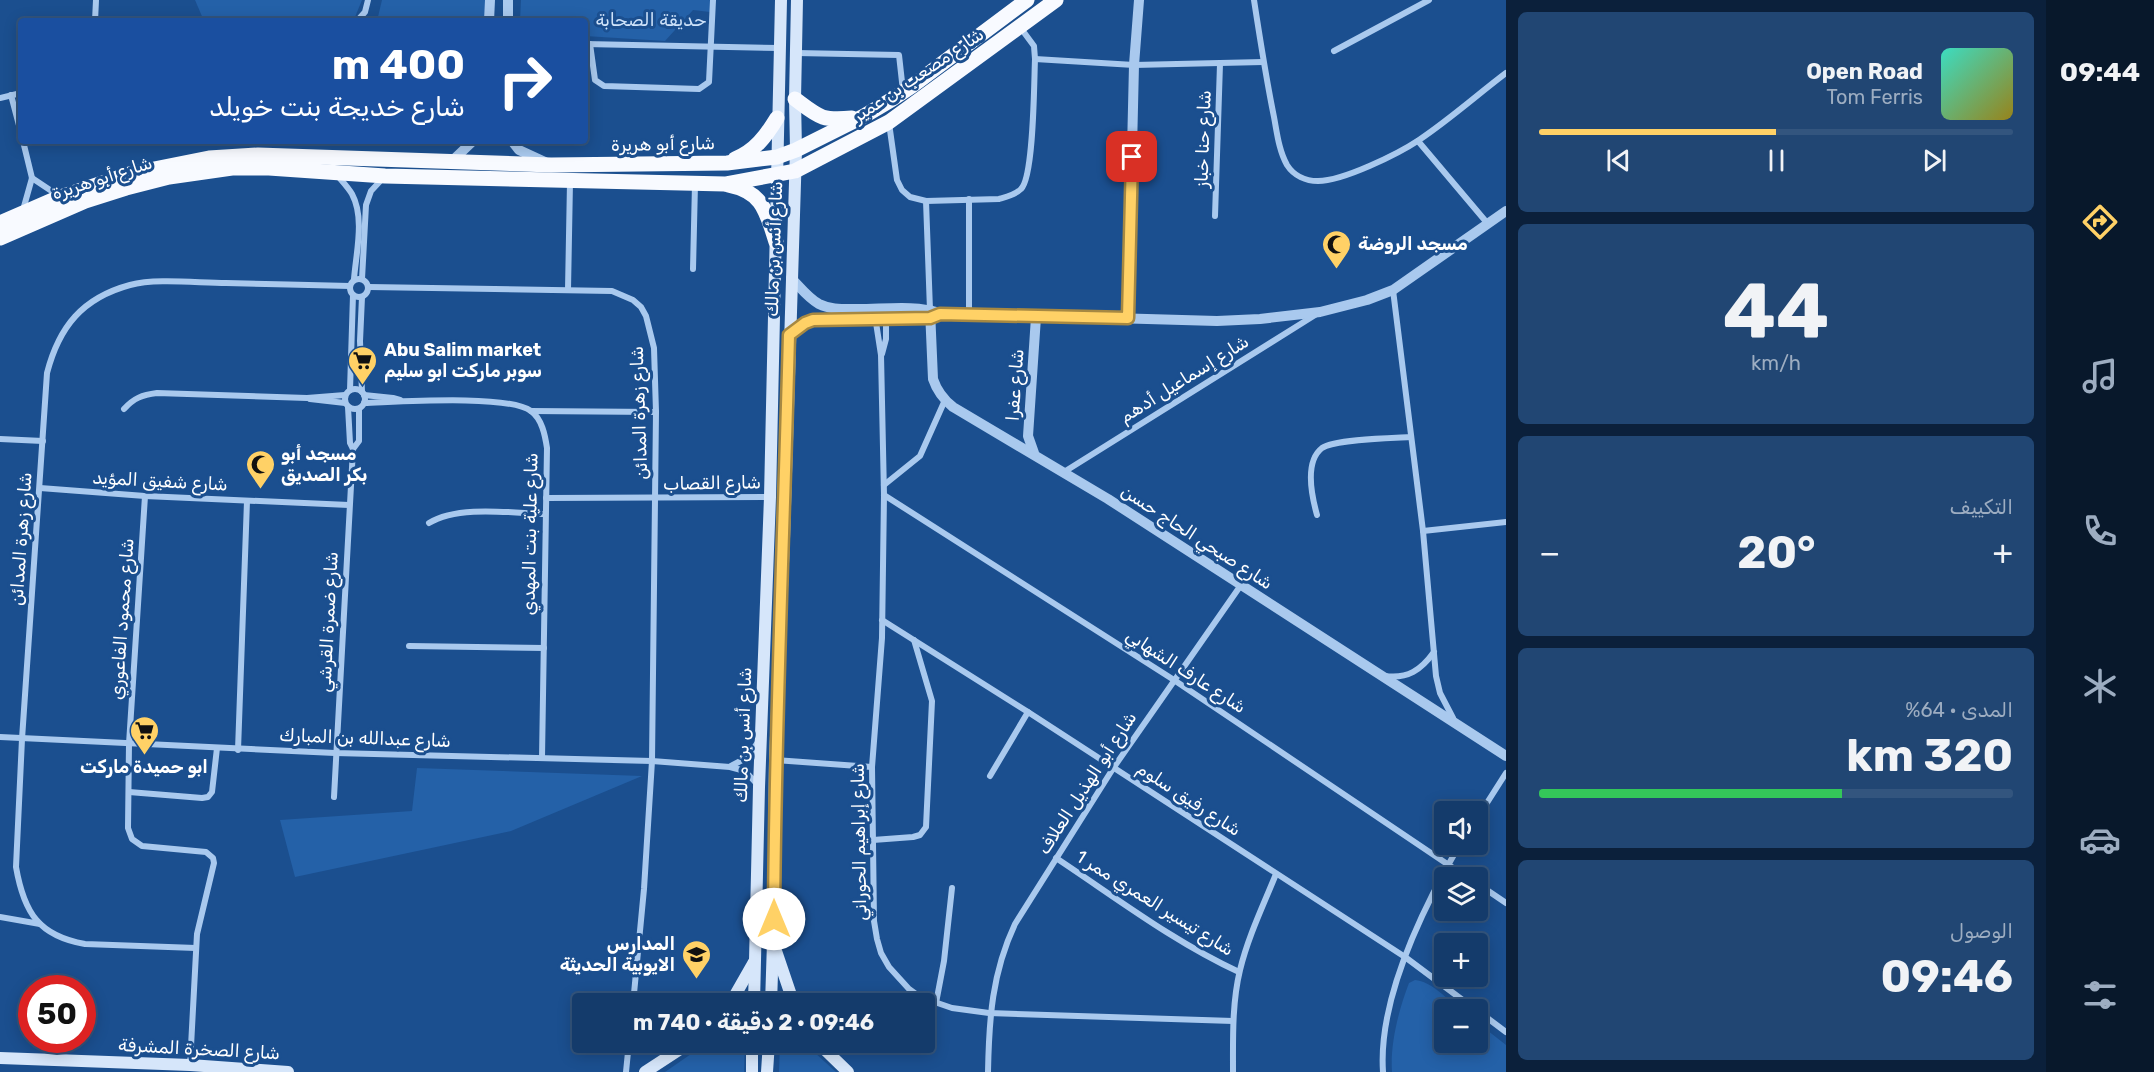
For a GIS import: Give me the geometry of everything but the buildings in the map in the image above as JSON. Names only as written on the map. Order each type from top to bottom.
[{"type":"highway","name":"شارع مصعب بن عمير","points":[[796,150],[864,116],[903,92],[1027,0]]},
{"type":"highway","name":"شارع مصعب بن عمير","points":[[795,171],[889,123],[1056,0]]},
{"type":"highway","points":[[795,99],[819,117],[831,120],[864,116]]},
{"type":"highway","points":[[727,163],[747,154],[758,144],[777,118]]},
{"type":"highway","name":"شارع أبو هريرة","points":[[0,223],[60,197],[129,174],[209,158],[258,155],[551,165],[727,163],[777,157],[796,150]]},
{"type":"highway","name":"شارع أبو هريرة","points":[[0,238],[85,201],[126,188],[169,177],[232,168],[269,168],[385,176],[725,184],[795,171]]},
{"type":"highway","points":[[725,184],[752,193],[766,213],[776,242]]},
{"type":"main road","name":"شارع أنس بن مالك","points":[[754,993],[770,497],[781,0]]},
{"type":"main road","name":"شارع أنس بن مالك","points":[[771,993],[775,760],[796,150],[797,0]]},
{"type":"main road","points":[[773,942],[790,993]]},
{"type":"main road","points":[[736,993],[755,961]]},
{"type":"main road","points":[[645,1072],[674,1053]]},
{"type":"main road","points":[[752,1053],[752,1072]]},
{"type":"main road","points":[[767,1072],[768,1053]]},
{"type":"main road","points":[[828,1053],[848,1072]]},
{"type":"main road","name":"شارع الصخرة المشرفة","points":[[0,1058],[288,1072]]},
{"type":"street","points":[[95,18],[96,0]]},
{"type":"street","points":[[360,18],[365,12],[368,0]]},
{"type":"street","points":[[489,18],[490,0]]},
{"type":"street","points":[[508,0],[508,18]]},
{"type":"street","points":[[713,0],[712,46],[709,82],[699,89],[604,86],[595,80],[588,44],[712,46],[780,48]]},
{"type":"street","points":[[1128,318],[1134,65],[1139,0]]},
{"type":"street","points":[[1254,0],[1263,62],[1281,153],[1288,167],[1297,176],[1307,180],[1320,181],[1336,178],[1372,165],[1418,141],[1506,73]]},
{"type":"street","points":[[1334,51],[1429,0]]},
{"type":"street","points":[[889,123],[897,180],[902,190],[910,197],[926,201],[999,199],[1010,196],[1021,189],[1027,179],[1035,59],[1034,46],[1020,27]]},
{"type":"street","points":[[795,53],[899,54],[903,92]]},
{"type":"street","points":[[1035,59],[1134,65],[1263,62]]},
{"type":"street","name":"شارع حنا خباز","points":[[1215,216],[1220,64]]},
{"type":"street","points":[[0,98],[18,94]]},
{"type":"street","points":[[11,95],[18,122]]},
{"type":"street","points":[[1418,141],[1488,224]]},
{"type":"street","points":[[23,213],[32,178],[24,144]]},
{"type":"street","points":[[452,161],[470,144]]},
{"type":"street","points":[[514,144],[519,150],[551,165]]},
{"type":"street","points":[[337,174],[352,194],[356,204],[358,279]]},
{"type":"street","points":[[346,405],[353,295],[350,286],[358,279],[366,205],[371,191],[385,176]]},
{"type":"street","points":[[32,178],[60,197]]},
{"type":"street","points":[[568,290],[570,180]]},
{"type":"street","points":[[693,269],[695,183]]},
{"type":"street","points":[[969,200],[969,315]]},
{"type":"street","points":[[884,485],[920,456],[945,400],[936,388],[933,379],[933,314],[926,201]]},
{"type":"street","points":[[789,335],[813,320],[880,314],[1217,321],[1320,312],[1367,300],[1393,290],[1506,211]]},
{"type":"street","points":[[791,278],[820,305],[880,314]]},
{"type":"street","points":[[353,295],[362,297],[366,295],[369,287],[358,279]]},
{"type":"street","name":"شارع زهرة المدائن","points":[[196,948],[86,944],[54,936],[40,924],[24,900],[16,867],[22,739],[47,373],[54,348],[66,326],[83,309],[104,295],[131,284],[166,282],[350,286]]},
{"type":"street","name":"شارع زهرة المدائن","points":[[369,287],[612,291],[628,297],[641,307],[646,316],[654,348],[657,498],[652,761],[645,878],[634,993]]},
{"type":"street","points":[[1393,290],[1423,531],[1438,685],[1455,722]]},
{"type":"street","points":[[124,409],[132,400],[143,395],[157,393],[307,398],[346,405],[355,410],[359,409],[364,403],[360,341],[362,297]]},
{"type":"street","name":"شارع إسماعيل أدهم","points":[[1064,472],[1320,312]]},
{"type":"street","name":"شارع إبراهيم الحوراني","points":[[880,314],[884,485],[882,620],[872,767],[874,921],[882,953],[897,977],[909,989],[920,997],[952,1008],[989,1013],[1233,1021]]},
{"type":"street","name":"شارع إبراهيم الحوراني","points":[[880,314],[886,339],[881,355]]},
{"type":"street","name":"شارع عفرا","points":[[1035,454],[1028,436],[1036,317]]},
{"type":"street","points":[[307,398],[358,390],[401,400]]},
{"type":"street","points":[[364,403],[401,400],[494,402],[510,404],[531,411],[656,412]]},
{"type":"street","name":"شارع صبحي الحاج حسن","points":[[945,400],[953,407],[1064,472],[1506,756]]},
{"type":"street","name":"شارع ضمرة القرشي","points":[[334,797],[353,449],[350,442],[346,405]]},
{"type":"street","name":"شارع ضمرة القرشي","points":[[353,449],[359,441],[359,409]]},
{"type":"street","name":"شارع علية بنت المهدي","points":[[531,411],[545,434],[542,758]]},
{"type":"street","points":[[1317,515],[1312,499],[1312,466],[1316,454],[1323,447],[1338,443],[1411,437]]},
{"type":"street","points":[[0,439],[43,441]]},
{"type":"street","name":"شارع شفيق المؤيد","points":[[40,488],[145,496],[349,505]]},
{"type":"street","name":"شارع عارف الشهابي","points":[[884,495],[1174,680],[1452,867]]},
{"type":"street","name":"شارع محمود الفاعوري","points":[[129,744],[145,496]]},
{"type":"street","name":"شارع القصاب","points":[[546,498],[770,497]]},
{"type":"street","points":[[238,750],[248,501]]},
{"type":"street","points":[[429,523],[446,515],[460,512],[545,514]]},
{"type":"street","points":[[1423,531],[1506,522]]},
{"type":"street","name":"شارع أبو الهذيل العلاف","points":[[988,1072],[989,1013],[1005,946],[1015,924],[1114,767],[1241,585]]},
{"type":"street","name":"شارع رفيق سلوم","points":[[882,620],[1114,767],[1405,957],[1462,999]]},
{"type":"street","points":[[873,840],[913,837],[920,835],[926,827],[932,701],[914,640]]},
{"type":"street","points":[[410,646],[544,648]]},
{"type":"street","points":[[1377,675],[1396,677],[1414,673],[1421,668],[1434,651]]},
{"type":"street","points":[[990,776],[1028,712]]},
{"type":"street","points":[[730,766],[748,758],[761,736]]},
{"type":"street","name":"شارع عبدالله بن المبارك","points":[[0,737],[238,750],[652,761],[730,766],[749,774],[759,788]]},
{"type":"street","points":[[129,744],[129,834],[136,843],[142,846],[206,852],[213,858],[214,863],[200,919],[196,948],[197,1069]]},
{"type":"street","points":[[129,792],[208,797],[212,792],[217,748]]},
{"type":"street","points":[[775,760],[872,767]]},
{"type":"street","points":[[1488,801],[1506,773]]},
{"type":"street","points":[[1383,1072],[1391,1004],[1405,957],[1432,895],[1453,855]]},
{"type":"street","name":"شارع تيسير العمري ممر 1","points":[[1056,858],[1200,952],[1239,972]]},
{"type":"street","points":[[1233,1072],[1233,1021],[1239,972],[1249,940],[1276,874]]},
{"type":"street","points":[[936,1003],[944,961],[952,888]]},
{"type":"street","points":[[1488,891],[1506,903]]},
{"type":"street","points":[[0,917],[40,924]]},
{"type":"street","name":"شارع رفيق سلوم","points":[[1488,1018],[1506,1032]]},
{"type":"street","points":[[626,1072],[628,1053]]},
{"type":"green space","points":[[195,0],[362,0],[353,18],[203,18]]},
{"type":"green space","points":[[382,0],[485,0],[485,18],[378,18]]},
{"type":"green space","name":"حديقة الصحابة","points":[[521,0],[710,0],[710,12],[693,10],[665,41],[588,36],[588,18],[520,18]]},
{"type":"green space","points":[[417,768],[642,776],[511,831],[295,877],[280,820],[412,811]]},
{"type":"green space","points":[[1415,980],[1421,981],[1448,999],[1434,999],[1434,1053],[1488,1053],[1488,1031],[1506,1045],[1506,1072],[1392,1072],[1394,1038],[1409,983]]},
{"type":"green space","points":[[693,1053],[745,1053],[744,1072],[665,1072]]},
{"type":"green space","points":[[780,1053],[815,1053],[836,1072],[779,1072]]},
{"type":"place","name":"مسجد الروضة","points":[[1337,270]]},
{"type":"place","name":"Abu Salim market سوبر ماركت ابو سليم","points":[[363,386]]},
{"type":"place","name":"مسجد أبو بكر الصديق","points":[[260,490]]},
{"type":"place","name":"ابو حميدة ماركت","points":[[144,756]]},
{"type":"place","name":"المدارس الايوبية الحديثة","points":[[696,980]]},
{"type":"route","points":[[774,919],[775,760],[789,335],[813,320],[930,318],[940,314],[1128,318],[1132,157]]}]
